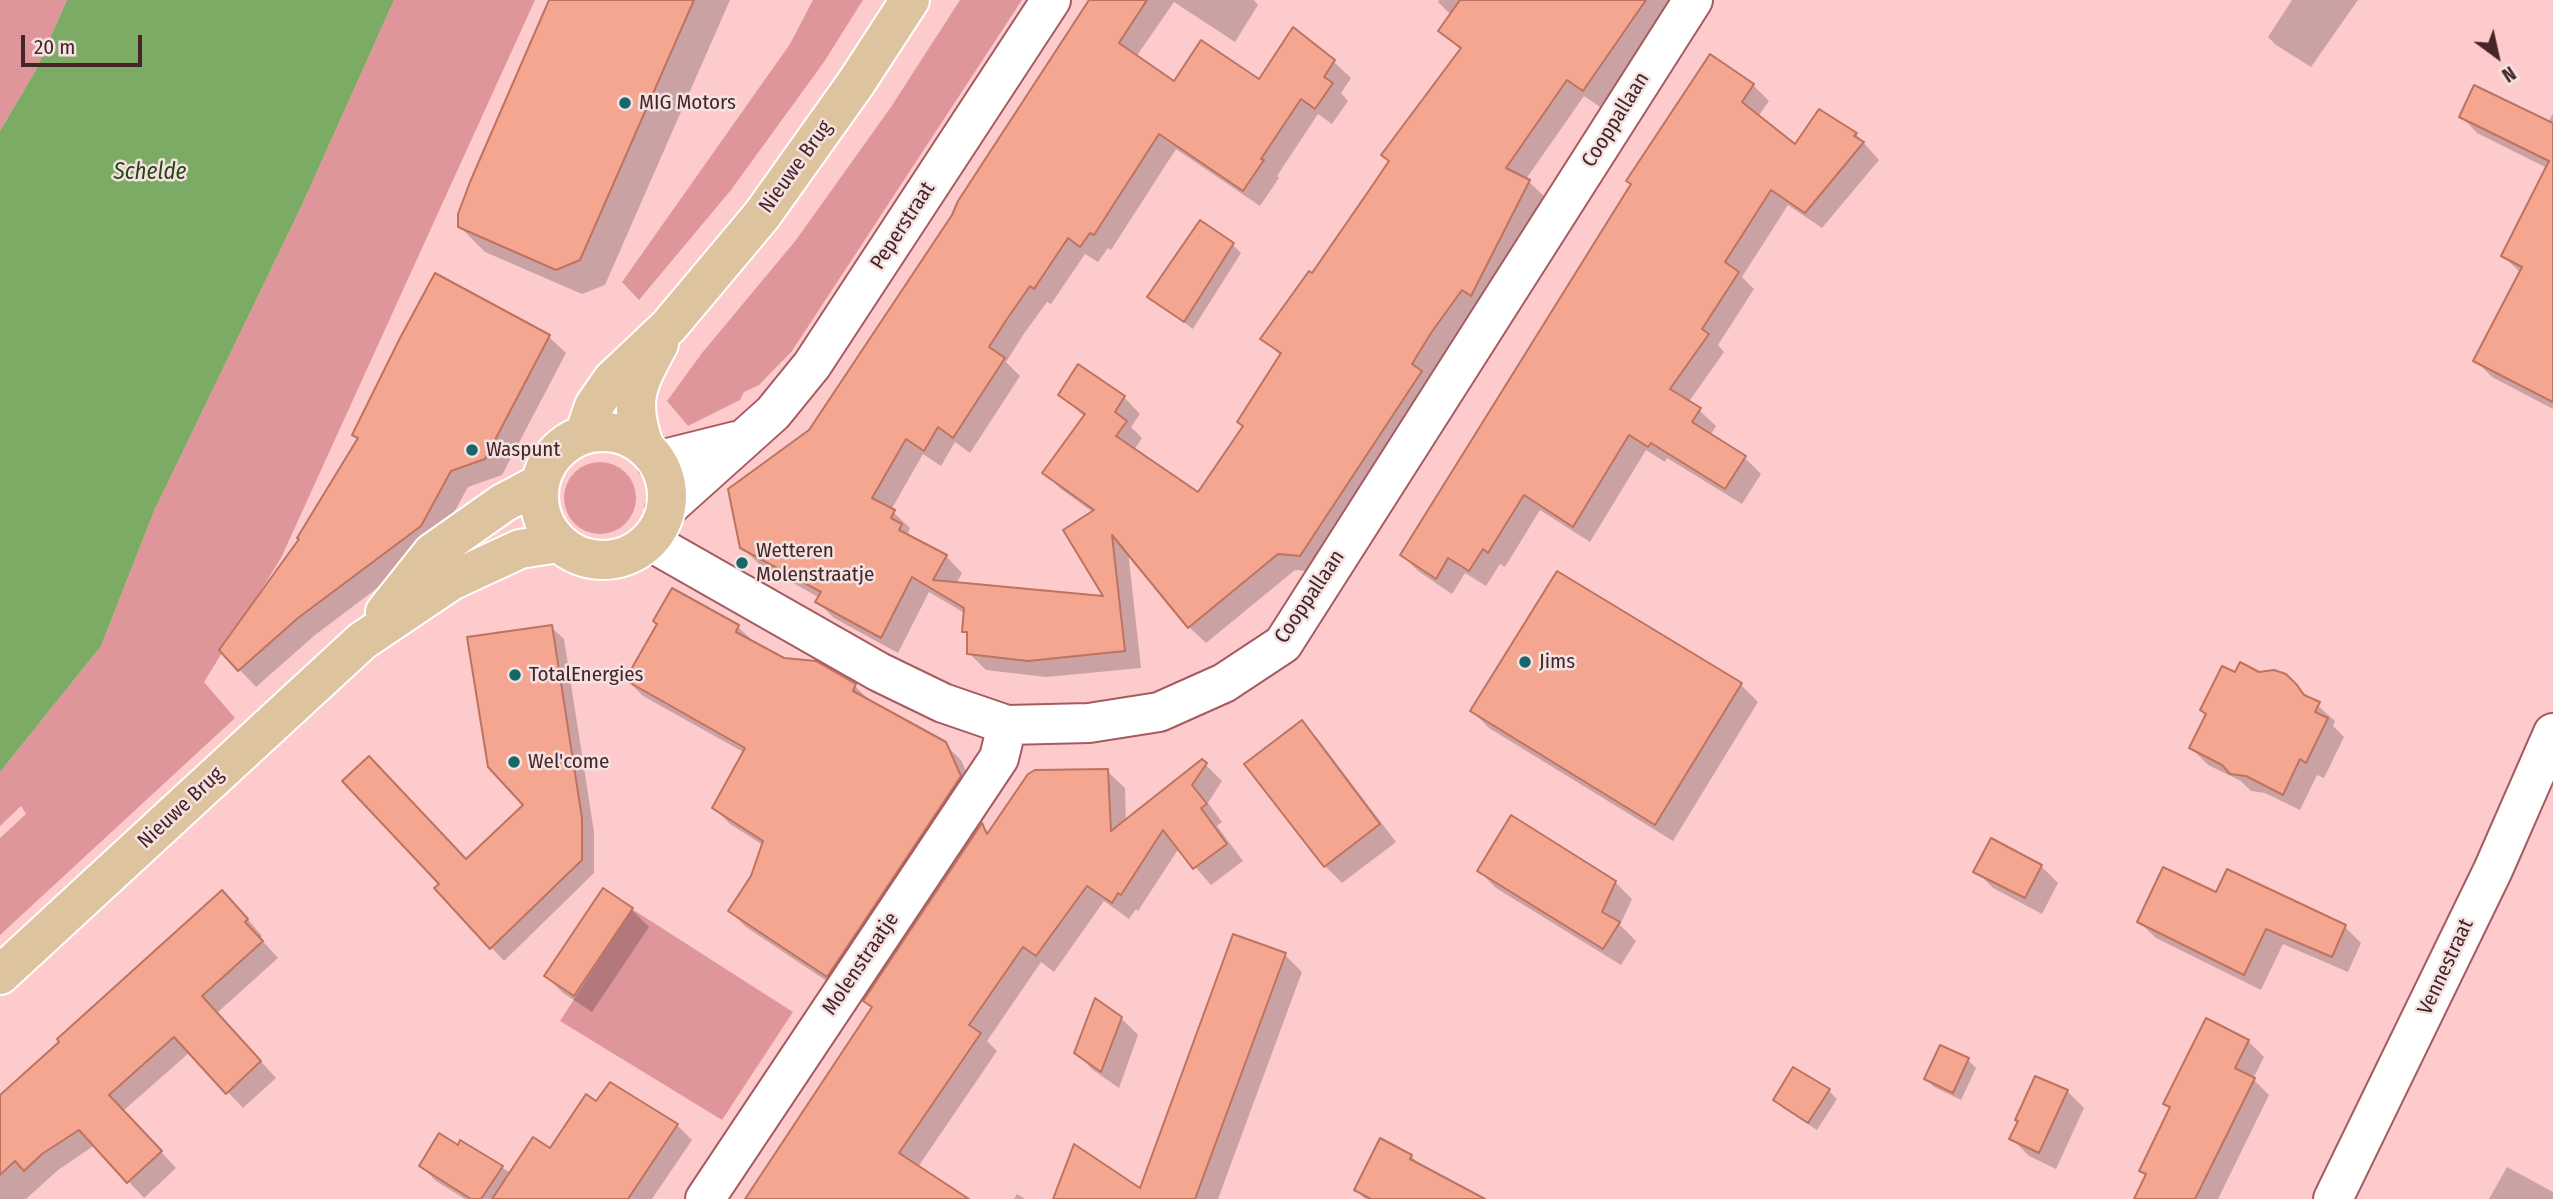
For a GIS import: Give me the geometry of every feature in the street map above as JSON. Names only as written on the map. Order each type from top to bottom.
[{"type":"main road","name":"Nieuwe Brug","points":[[584,435],[594,406],[612,380],[669,326],[762,215],[856,83],[910,0]]},
{"type":"main road","name":"Nieuwe Brug","points":[[657,525],[667,493],[663,477],[637,426],[636,405],[639,380],[669,326]]},
{"type":"main road","points":[[651,454],[631,439],[616,433],[584,435],[555,453],[545,467],[540,484],[539,505],[545,526],[558,543],[575,554],[594,560],[614,560],[633,553],[657,525]]},
{"type":"main road","name":"Nieuwe Brug","points":[[362,641],[432,553],[503,503],[540,484]]},
{"type":"main road","name":"Nieuwe Brug","points":[[0,975],[362,641],[451,581],[520,549],[558,543]]},
{"type":"street","name":"Peperstraat","points":[[657,525],[741,440],[773,413],[812,365],[1051,0]]},
{"type":"street","name":"Cooppallaan","points":[[657,525],[879,672],[943,703],[1007,726],[1089,723],[1159,712],[1224,683],[1283,644],[1693,0]]},
{"type":"street","name":"Peperstraat","points":[[651,454],[741,440]]},
{"type":"street","name":"Molenstraatje","points":[[705,1199],[999,758],[1007,726]]},
{"type":"street","name":"Vennestraat","points":[[2333,1199],[2493,870],[2553,733]]},
{"type":"shaded area","points":[[0,0],[67,0],[36,70],[0,131]]},
{"type":"shaded area","points":[[394,0],[535,0],[281,558],[204,682],[235,718],[0,935],[0,838],[26,814],[21,806],[0,826],[0,772],[101,646],[154,511],[302,205]]},
{"type":"shaded area","points":[[813,0],[863,0],[824,62],[731,190],[639,300],[622,282],[790,44]]},
{"type":"shaded area","points":[[960,0],[1022,0],[792,351],[759,385],[744,392],[740,400],[688,426],[667,401],[702,353],[796,240],[891,107]]},
{"type":"shaded area","points":[[607,462],[626,472],[634,484],[634,512],[626,524],[614,532],[593,534],[574,524],[566,512],[564,491],[574,472],[586,464]]},
{"type":"shaded area","points":[[632,909],[793,1012],[722,1120],[560,1021]]},
{"type":"water","name":"Schelde","points":[[67,0],[394,0],[302,205],[154,511],[101,646],[0,772],[0,131],[36,70]]},
{"type":"building","points":[[549,0],[694,0],[580,260],[556,270],[458,227],[458,214],[470,182]]},
{"type":"building","points":[[1089,0],[1147,0],[1119,43],[1174,81],[1201,40],[1259,79],[1293,27],[1335,60],[1324,77],[1333,83],[1315,109],[1301,99],[1243,191],[1159,134],[1094,235],[1090,233],[1080,247],[1068,238],[1034,289],[1030,286],[1007,319],[989,347],[1005,358],[953,438],[938,427],[924,451],[906,439],[872,498],[895,510],[891,518],[902,524],[899,530],[947,555],[933,580],[1103,596],[1063,530],[1094,510],[1042,473],[1085,414],[1058,395],[1078,364],[1125,396],[1115,412],[1127,421],[1116,436],[1198,492],[1243,426],[1237,422],[1281,353],[1260,339],[1309,271],[1312,273],[1389,161],[1381,155],[1461,48],[1438,31],[1460,0],[1646,0],[1583,91],[1567,80],[1506,168],[1530,180],[1471,296],[1462,290],[1431,333],[1412,364],[1422,371],[1300,556],[1278,554],[1188,628],[1112,535],[1125,651],[1028,661],[967,654],[967,632],[962,632],[964,608],[912,577],[881,638],[815,602],[821,592],[740,548],[728,489],[809,430],[952,215],[958,201]]},
{"type":"building","points":[[1710,54],[1754,84],[1742,102],[1795,144],[1819,109],[1857,133],[1854,136],[1864,142],[1805,213],[1771,190],[1725,262],[1739,272],[1702,329],[1709,334],[1670,389],[1701,408],[1692,422],[1746,456],[1725,489],[1651,443],[1648,447],[1629,435],[1573,527],[1524,495],[1488,553],[1483,549],[1469,571],[1448,558],[1436,579],[1400,555],[1631,184],[1626,181]]},
{"type":"building","points":[[2474,85],[2553,123],[2553,402],[2473,361],[2522,267],[2501,256],[2549,161],[2459,117]]},
{"type":"building","points":[[1200,220],[1234,243],[1184,322],[1147,297]]},
{"type":"building","points":[[435,273],[550,335],[485,459],[451,471],[421,526],[298,618],[238,671],[219,650],[299,539],[297,538],[358,438],[352,435]]},
{"type":"building","points":[[1557,571],[1742,683],[1655,825],[1470,711]]},
{"type":"building","points":[[672,588],[739,625],[736,632],[784,658],[816,661],[856,684],[853,691],[946,742],[961,776],[827,977],[728,911],[751,876],[763,841],[712,808],[745,748],[625,680],[657,624],[653,621]]},
{"type":"building","points":[[552,625],[582,818],[582,860],[490,949],[434,888],[439,884],[342,781],[369,756],[466,859],[523,805],[488,767],[467,637]]},
{"type":"building","points":[[2240,662],[2259,672],[2274,670],[2286,674],[2304,695],[2320,702],[2315,712],[2328,718],[2306,763],[2300,759],[2283,795],[2246,776],[2230,774],[2222,765],[2189,748],[2206,714],[2200,710],[2222,666],[2235,672]]},
{"type":"building","points":[[1302,720],[1380,824],[1324,867],[1244,764]]},
{"type":"building","points":[[1202,759],[1207,763],[1192,785],[1207,804],[1201,808],[1227,844],[1193,869],[1163,830],[1121,895],[1118,893],[1112,903],[1087,886],[1036,956],[1023,947],[969,1025],[981,1033],[899,1153],[969,1199],[745,1199],[872,1007],[863,1001],[982,823],[987,834],[1028,774],[1035,770],[1108,769],[1111,831]]},
{"type":"building","points":[[1511,815],[1616,881],[1602,912],[1620,922],[1603,949],[1477,871]]},
{"type":"building","points":[[1991,838],[2042,865],[2025,898],[1973,872]]},
{"type":"building","points":[[2163,867],[2216,892],[2227,869],[2346,925],[2332,957],[2266,929],[2244,975],[2137,922]]},
{"type":"building","points":[[603,888],[633,908],[574,996],[544,976]]},
{"type":"building","points":[[222,890],[248,919],[245,922],[263,941],[202,996],[261,1061],[226,1094],[174,1037],[109,1095],[162,1151],[127,1183],[79,1130],[42,1154],[24,1171],[15,1161],[0,1175],[0,1095],[59,1042],[57,1039]]},
{"type":"building","points":[[1233,934],[1286,953],[1195,1199],[1053,1199],[1074,1144],[1140,1188]]},
{"type":"building","points":[[1095,998],[1122,1017],[1101,1072],[1074,1053]]},
{"type":"building","points":[[2206,1018],[2249,1040],[2235,1068],[2255,1078],[2195,1199],[2134,1199],[2146,1174],[2139,1171],[2170,1107],[2163,1104]]},
{"type":"building","points":[[1940,1045],[1969,1058],[1953,1093],[1924,1079]]},
{"type":"building","points":[[1793,1067],[1830,1089],[1808,1123],[1773,1100]]},
{"type":"building","points":[[2035,1076],[2068,1090],[2039,1153],[2009,1139]]},
{"type":"building","points":[[610,1082],[678,1124],[628,1199],[492,1199],[533,1137],[550,1148],[586,1094],[596,1101]]},
{"type":"building","points":[[439,1133],[458,1145],[460,1140],[503,1166],[481,1199],[471,1199],[419,1166]]},
{"type":"building","points":[[1380,1138],[1412,1155],[1410,1159],[1485,1199],[1371,1199],[1354,1190]]},
{"type":"place","name":"MIG Motors","points":[[625,103]]},
{"type":"place","name":"Waspunt","points":[[472,450]]},
{"type":"place","name":"Wetteren Molenstraatje","points":[[742,563]]},
{"type":"place","name":"Jims","points":[[1525,662]]},
{"type":"place","name":"TotalEnergies","points":[[515,675]]},
{"type":"place","name":"Wel'come","points":[[514,762]]}]
